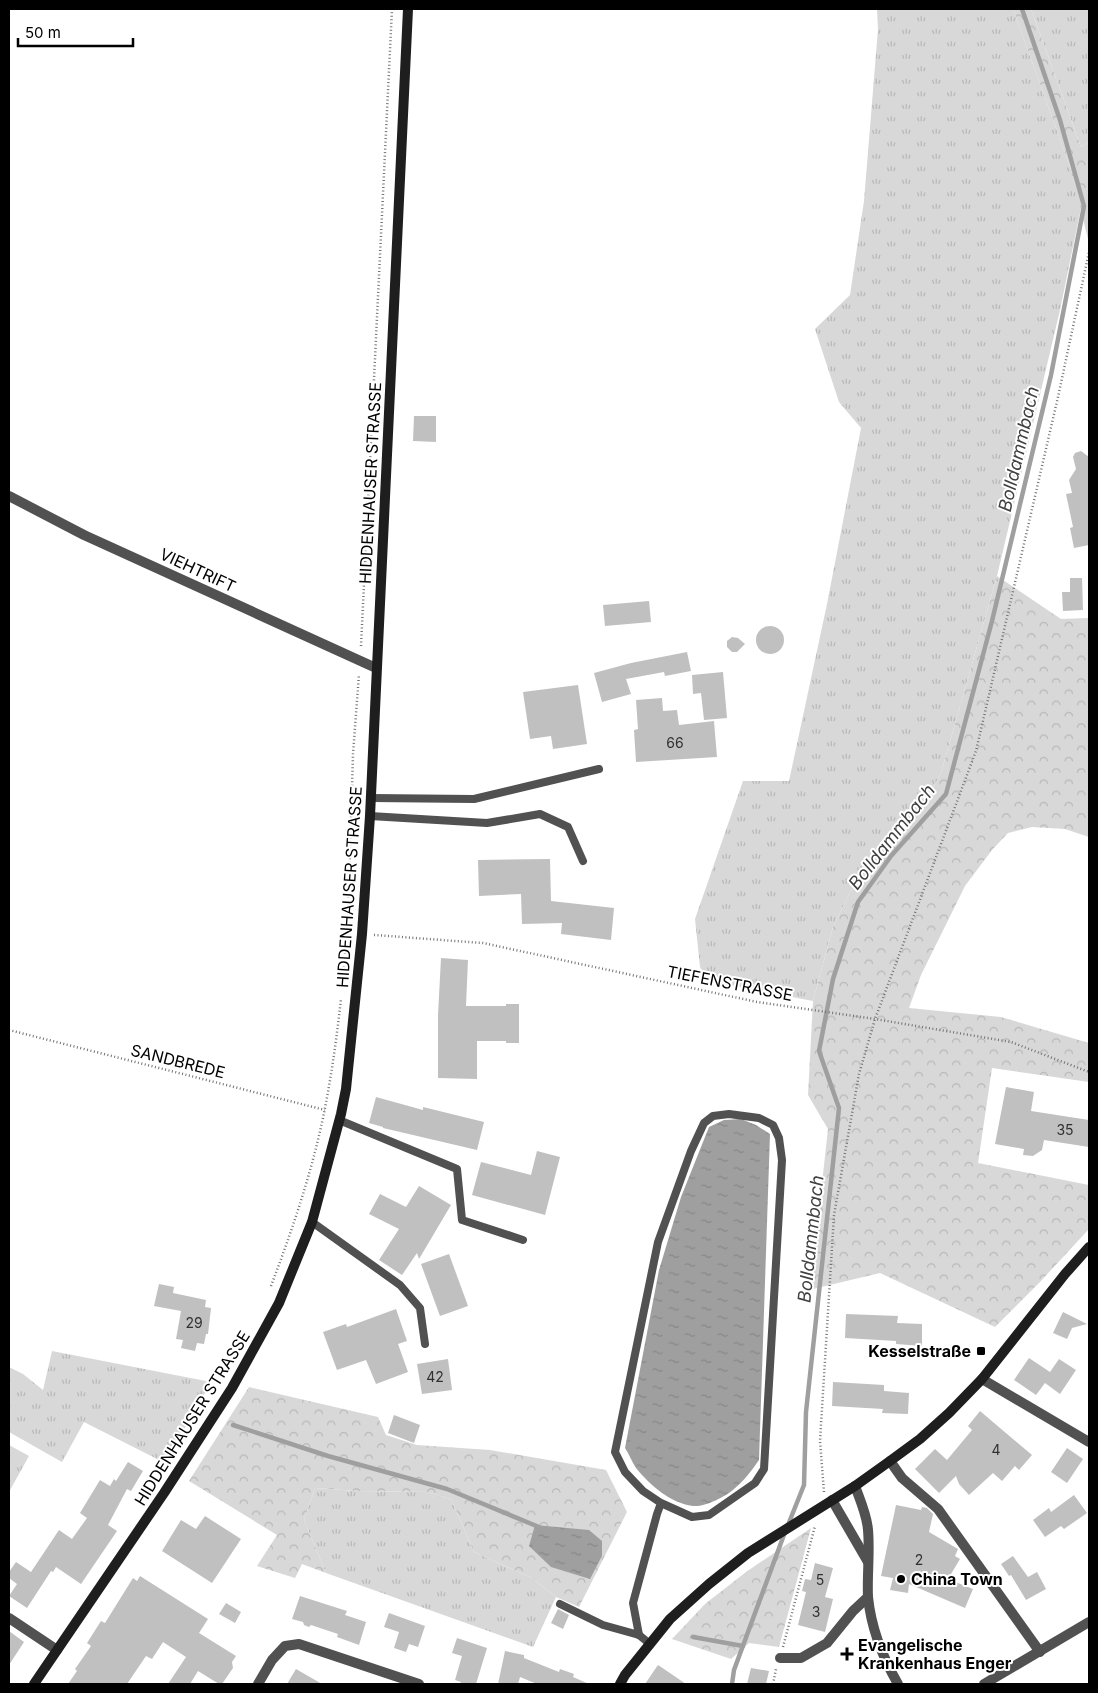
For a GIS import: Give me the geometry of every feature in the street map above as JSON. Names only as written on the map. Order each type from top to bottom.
[{"type":"street","name":"HIDDENHAUSER STRASSE","points":[[34,1684],[164,1493],[232,1388],[279,1303],[312,1222],[340,1117],[346,1089],[362,934],[370,816],[408,9]]},
{"type":"street","name":"VIEHTRIFT","points":[[9,496],[84,535],[376,668]]},
{"type":"street","points":[[620,1684],[625,1675],[670,1619],[703,1590],[748,1553],[855,1486],[890,1461],[920,1439],[949,1413],[982,1379],[1065,1274],[1089,1247]]},
{"type":"street","points":[[982,1379],[1089,1442]]},
{"type":"street","points":[[890,1461],[902,1478],[938,1509],[1040,1652]]},
{"type":"street","points":[[855,1486],[868,1529],[868,1598],[877,1637],[898,1684]]},
{"type":"street","points":[[832,1500],[868,1563]]},
{"type":"street","points":[[780,1658],[801,1658],[827,1643],[853,1611],[868,1598]]},
{"type":"street","points":[[9,1618],[57,1650]]},
{"type":"street","points":[[984,1684],[1089,1622]]},
{"type":"street","points":[[258,1684],[272,1660],[285,1646],[299,1644],[420,1684]]},
{"type":"lane","points":[[371,798],[474,799],[599,769]]},
{"type":"lane","points":[[370,816],[486,823],[540,814],[568,828],[583,861]]},
{"type":"lane","points":[[729,1114],[759,1118],[773,1125],[780,1138],[782,1160],[764,1469],[755,1483],[709,1515],[692,1517],[661,1503],[643,1491],[625,1472],[615,1452],[658,1242],[691,1150],[704,1123],[713,1116],[729,1114]]},
{"type":"lane","points":[[340,1117],[457,1169],[462,1220],[523,1240]]},
{"type":"lane","points":[[312,1222],[400,1285],[420,1308],[425,1344]]},
{"type":"lane","points":[[639,1635],[633,1603],[661,1503]]},
{"type":"lane","points":[[560,1604],[603,1625],[639,1635],[650,1644]]},
{"type":"path","points":[[773,1684],[824,1491],[820,1441],[834,1215],[859,1074],[875,1019],[976,750],[1058,397],[1089,252]]},
{"type":"path","name":"TIEFENSTRASSE","points":[[362,934],[483,943],[757,1002],[875,1019],[1011,1042],[1089,1072]]},
{"type":"path","name":"SANDBREDE","points":[[9,1030],[340,1117]]},
{"type":"green space","points":[[877,9],[1013,9],[1070,167],[1081,208],[1060,310],[997,576],[941,773],[917,819],[863,866],[833,927],[813,1001],[709,981],[700,967],[695,919],[743,781],[789,781],[827,604],[861,428],[839,402],[815,329],[850,295],[864,201],[878,29]]},
{"type":"green space","points":[[1013,9],[1031,9],[1081,147],[1089,142],[1089,243],[1070,167]]},
{"type":"green space","points":[[1031,9],[1089,9],[1089,142],[1081,147]]},
{"type":"green space","points":[[997,576],[1061,619],[1089,618],[1089,837],[1065,829],[1032,827],[1008,833],[992,850],[965,886],[921,975],[909,1008],[1001,1017],[1089,1043],[1089,1082],[992,1068],[978,1163],[1089,1185],[1089,1229],[995,1327],[880,1273],[813,1289],[815,1247],[828,1129],[808,1095],[813,1001],[833,927],[863,866],[917,819],[941,773]]},
{"type":"green space","points":[[52,1351],[211,1382],[165,1463],[84,1422],[62,1462],[9,1432],[9,1367],[23,1374],[43,1390]]},
{"type":"green space","points":[[249,1387],[378,1417],[386,1435],[417,1445],[490,1450],[606,1470],[627,1512],[579,1607],[556,1597],[532,1578],[474,1552],[451,1499],[426,1492],[315,1488],[304,1520],[326,1573],[302,1564],[295,1578],[257,1566],[277,1535],[189,1481]]},
{"type":"green space","points":[[9,1445],[29,1456],[9,1492]]},
{"type":"green space","points":[[315,1488],[426,1492],[451,1499],[474,1552],[532,1578],[556,1597],[533,1647],[326,1573],[304,1520]]},
{"type":"green space","points":[[811,1528],[779,1647],[749,1643],[731,1659],[672,1639],[705,1604],[746,1572]]},
{"type":"water","points":[[741,1119],[756,1125],[770,1134],[759,1460],[738,1486],[730,1492],[709,1503],[693,1506],[676,1501],[654,1487],[636,1468],[625,1448],[659,1270],[681,1197],[709,1127],[724,1120]]},
{"type":"water","points":[[535,1525],[589,1530],[602,1541],[602,1556],[590,1579],[551,1567],[529,1546]]},
{"type":"building","points":[[414,416],[436,416],[436,442],[413,441]]},
{"type":"building","points":[[1081,451],[1089,457],[1089,545],[1074,548],[1070,528],[1073,527],[1066,494],[1072,493],[1069,480],[1076,469],[1073,457],[1075,453]]},
{"type":"building","points":[[1070,578],[1082,578],[1083,610],[1063,611],[1062,592],[1070,592]]},
{"type":"building","points":[[649,601],[651,622],[605,626],[603,605]]},
{"type":"building","points":[[770,626],[780,630],[784,640],[780,650],[770,654],[760,650],[756,640],[760,630]]},
{"type":"building","points":[[732,637],[738,638],[745,644],[737,652],[732,652],[727,647],[727,641]]},
{"type":"building","points":[[687,652],[691,671],[665,676],[664,672],[626,679],[631,694],[602,702],[594,673],[631,663]]},
{"type":"building","points":[[723,672],[727,718],[704,720],[701,693],[693,694],[692,675]]},
{"type":"building","points":[[578,685],[587,744],[553,749],[551,736],[530,739],[523,692]]},
{"type":"building","points":[[662,698],[663,711],[677,710],[679,725],[714,721],[717,757],[636,762],[634,730],[638,729],[636,700]]},
{"type":"building","points":[[550,859],[551,901],[614,908],[611,940],[561,934],[562,923],[522,924],[521,894],[479,896],[478,860]]},
{"type":"building","points":[[441,958],[468,960],[466,1006],[506,1006],[506,1004],[519,1004],[519,1043],[477,1041],[477,1079],[438,1078],[438,1015]]},
{"type":"building","points":[[1006,1087],[1034,1092],[1031,1111],[1089,1120],[1089,1147],[1044,1140],[1042,1150],[1033,1156],[1023,1155],[1024,1149],[995,1144]]},
{"type":"building","points":[[376,1097],[423,1110],[423,1107],[484,1122],[477,1150],[369,1123]]},
{"type":"building","points":[[537,1151],[560,1157],[545,1215],[472,1195],[481,1162],[531,1175]]},
{"type":"building","points":[[419,1186],[451,1205],[419,1259],[417,1253],[402,1275],[379,1260],[399,1229],[369,1214],[380,1194],[406,1207]]},
{"type":"building","points":[[449,1254],[468,1306],[440,1316],[421,1264]]},
{"type":"building","points":[[159,1284],[174,1287],[173,1293],[206,1300],[205,1307],[211,1308],[208,1334],[206,1334],[204,1344],[197,1343],[195,1351],[181,1348],[183,1340],[176,1339],[181,1311],[154,1306]]},
{"type":"building","points":[[396,1309],[407,1341],[398,1344],[408,1372],[376,1384],[366,1360],[337,1370],[323,1332],[346,1324],[347,1327]]},
{"type":"building","points":[[1063,1312],[1087,1324],[1072,1328],[1067,1339],[1053,1333]]},
{"type":"building","points":[[846,1314],[898,1316],[897,1323],[922,1324],[922,1346],[896,1344],[896,1341],[845,1338]]},
{"type":"building","points":[[1029,1358],[1050,1372],[1059,1359],[1076,1370],[1060,1394],[1045,1383],[1036,1395],[1014,1380]]},
{"type":"building","points":[[448,1359],[452,1390],[422,1394],[417,1364]]},
{"type":"building","points":[[833,1382],[884,1385],[884,1391],[909,1393],[908,1414],[882,1413],[883,1409],[832,1406]]},
{"type":"building","points":[[980,1411],[1032,1455],[1019,1470],[1015,1466],[1002,1481],[993,1473],[969,1495],[959,1484],[956,1476],[939,1493],[915,1469],[935,1449],[947,1460],[972,1430],[968,1426]]},
{"type":"building","points":[[394,1415],[420,1425],[414,1443],[388,1433]]},
{"type":"building","points":[[1067,1448],[1083,1459],[1067,1483],[1051,1472]]},
{"type":"building","points":[[128,1462],[143,1471],[131,1491],[127,1489],[108,1525],[117,1531],[81,1584],[56,1567],[53,1572],[51,1571],[27,1608],[9,1596],[17,1584],[9,1578],[9,1572],[16,1562],[31,1572],[59,1530],[72,1539],[87,1518],[80,1513],[100,1480],[110,1486],[114,1479],[116,1481]]},
{"type":"building","points":[[1074,1495],[1087,1513],[1064,1529],[1061,1526],[1045,1537],[1033,1520],[1049,1508],[1051,1512]]},
{"type":"building","points":[[896,1505],[921,1510],[922,1507],[927,1508],[933,1514],[929,1532],[958,1549],[955,1556],[960,1559],[948,1579],[973,1589],[965,1608],[909,1584],[908,1593],[890,1590],[893,1578],[881,1576]]},
{"type":"building","points":[[205,1516],[241,1539],[212,1583],[162,1551],[181,1520],[196,1529]]},
{"type":"building","points":[[1013,1556],[1028,1577],[1037,1572],[1046,1589],[1026,1600],[1011,1575],[1009,1576],[1001,1564]]},
{"type":"building","points":[[815,1563],[833,1568],[825,1597],[833,1599],[825,1632],[798,1625],[806,1592],[802,1591],[805,1579],[811,1580]]},
{"type":"building","points":[[140,1576],[208,1619],[199,1633],[236,1656],[232,1662],[233,1668],[222,1684],[198,1671],[190,1684],[168,1684],[186,1657],[163,1642],[152,1659],[146,1656],[127,1684],[68,1684],[77,1671],[75,1669],[91,1646],[87,1643],[101,1621],[105,1623],[133,1578],[137,1581]]},
{"type":"building","points":[[300,1596],[347,1611],[345,1615],[366,1622],[359,1645],[337,1637],[338,1634],[311,1625],[309,1627],[304,1625],[303,1622],[292,1619]]},
{"type":"building","points":[[226,1603],[241,1612],[235,1623],[219,1614]]},
{"type":"building","points":[[558,1609],[569,1615],[563,1629],[551,1623]]},
{"type":"building","points":[[389,1613],[425,1626],[418,1647],[409,1644],[406,1652],[394,1648],[399,1632],[384,1627]]},
{"type":"building","points":[[9,1631],[24,1642],[9,1665]]},
{"type":"building","points":[[457,1638],[487,1648],[476,1684],[460,1684],[461,1682],[455,1680],[462,1656],[452,1653]]},
{"type":"building","points":[[505,1651],[524,1655],[524,1658],[559,1672],[560,1669],[574,1674],[573,1677],[589,1684],[537,1684],[520,1677],[518,1684],[498,1684]]},
{"type":"building","points":[[658,1665],[664,1669],[686,1684],[645,1684]]},
{"type":"building","points":[[751,1668],[769,1671],[766,1684],[747,1684]]},
{"type":"building","points":[[296,1669],[322,1684],[287,1684]]},
{"type":"waterway","name":"Bolldammbach","points":[[788,1525],[804,1485],[806,1412],[839,1108],[819,1051],[833,979],[858,902],[891,856],[946,794],[992,621],[1051,375],[1084,206],[1060,120],[1022,9]]},
{"type":"waterway","points":[[233,1425],[328,1456],[447,1489],[539,1527]]},
{"type":"waterway","name":"Bolldammbach","points":[[732,1684],[734,1670],[785,1532]]},
{"type":"waterway","points":[[693,1637],[743,1646]]},
{"type":"place","name":"Kesselstraße","points":[[981,1351]]},
{"type":"place","name":"China Town","points":[[901,1579]]},
{"type":"place","name":"Evangelische Krankenhaus Enger","points":[[847,1654]]}]
